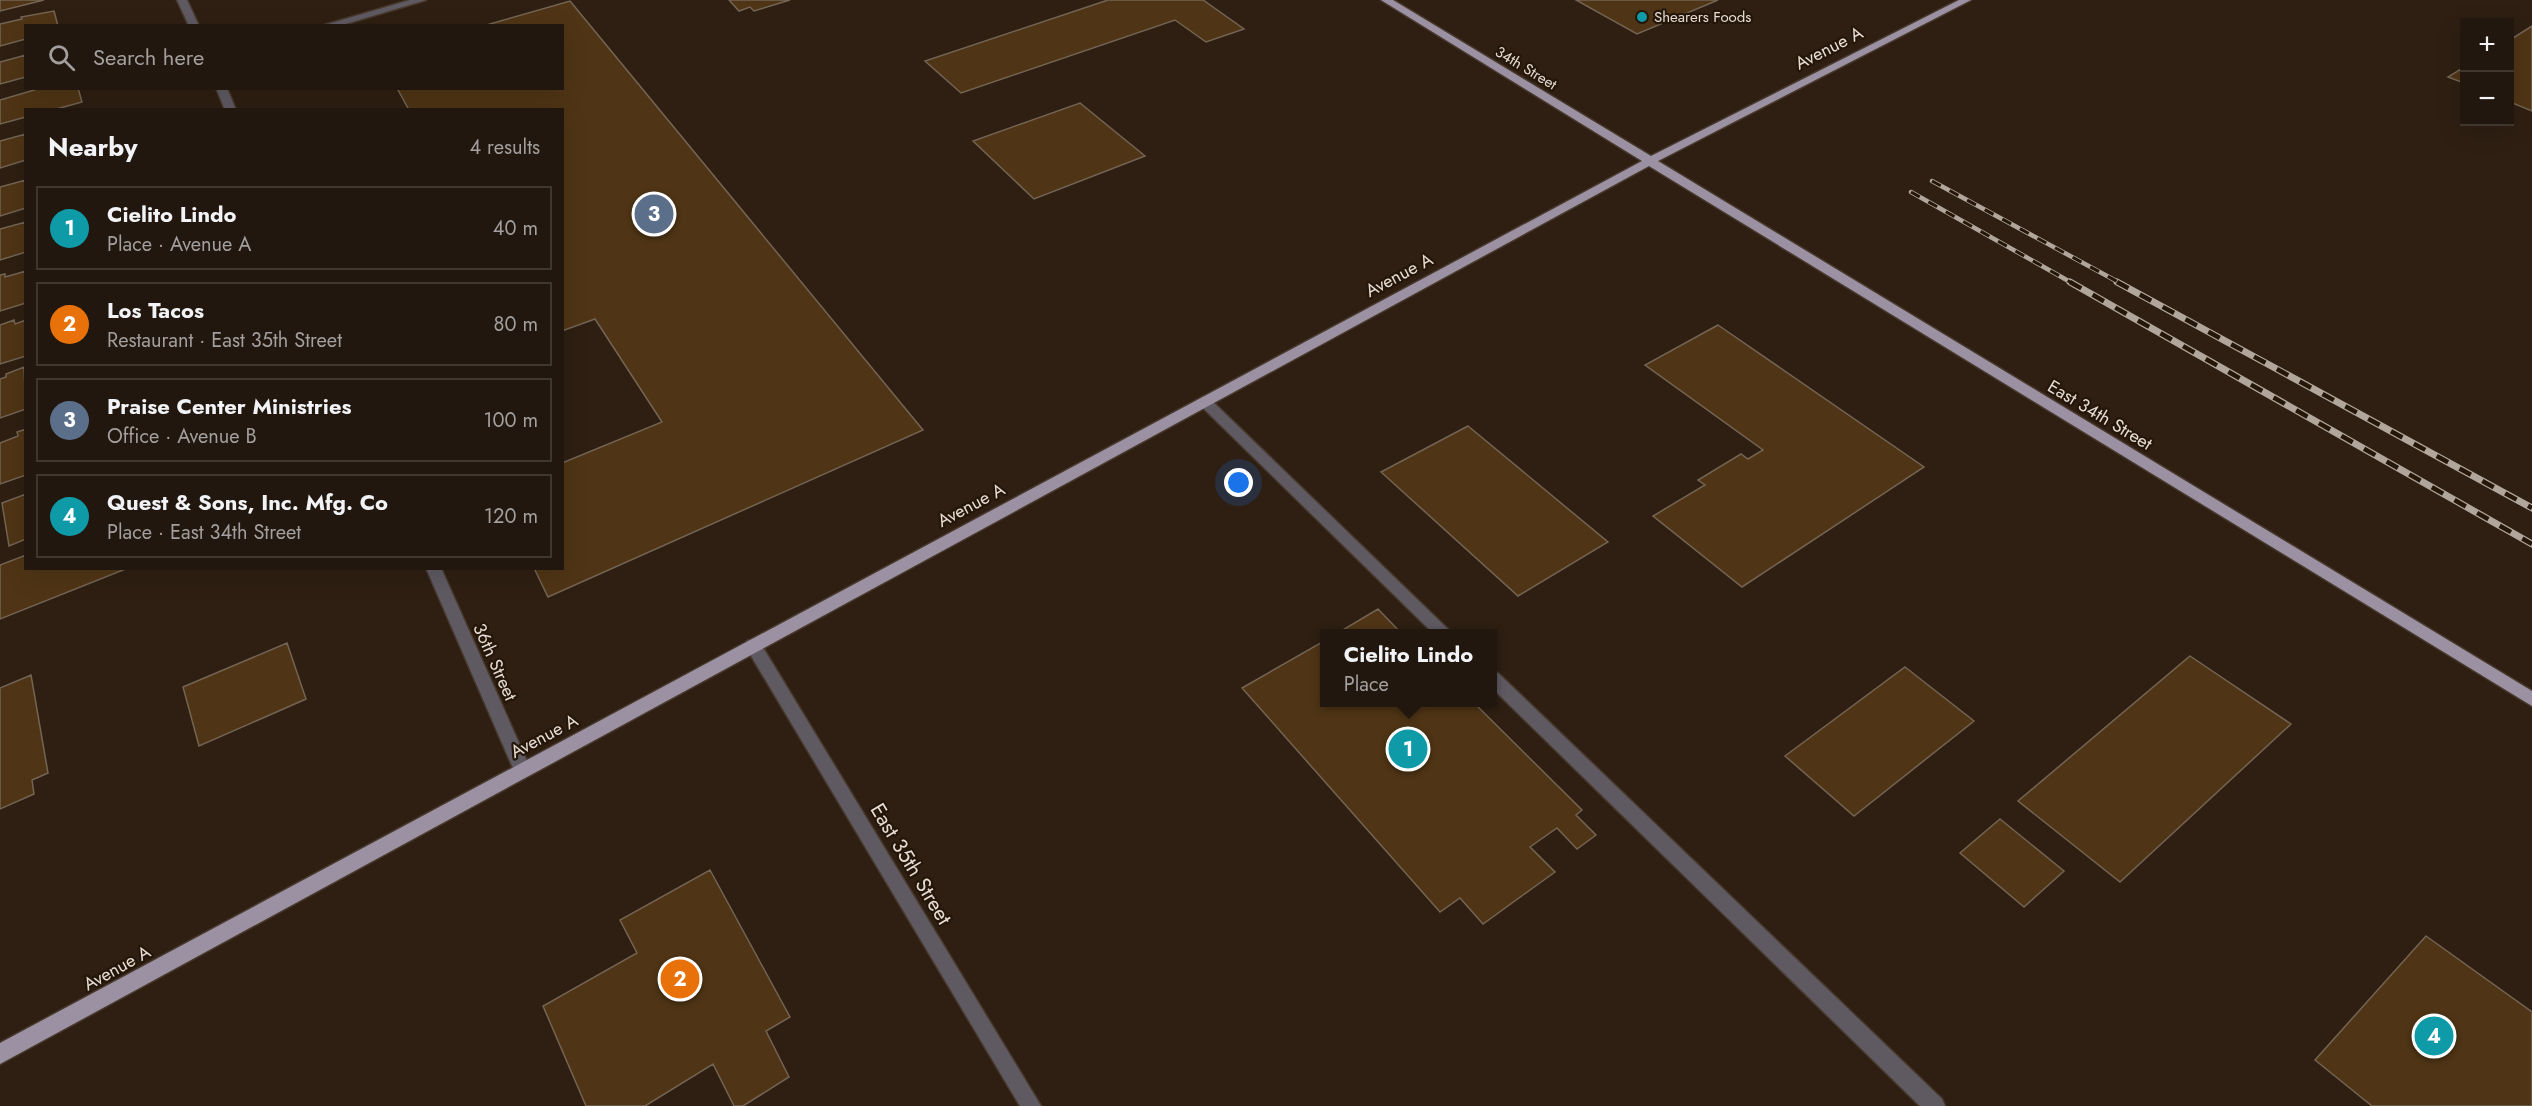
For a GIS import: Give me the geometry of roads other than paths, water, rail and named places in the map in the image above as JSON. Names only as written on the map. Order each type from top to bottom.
[{"type":"main road","name":"34th Street","points":[[1386,0],[1650,161]]},
{"type":"main road","name":"Avenue A","points":[[0,1054],[1650,161],[1966,0]]},
{"type":"main road","name":"East 34th Street","points":[[1650,161],[2532,699]]},
{"type":"street","points":[[182,0],[193,24]]},
{"type":"street","points":[[333,24],[421,0]]},
{"type":"street","points":[[222,90],[230,108]]},
{"type":"street","points":[[1205,402],[1441,629]]},
{"type":"street","name":"36th Street","points":[[434,570],[522,771]]},
{"type":"street","name":"East 35th Street","points":[[753,645],[1031,1106]]},
{"type":"street","points":[[1497,683],[1935,1106]]},
{"type":"railway","points":[[1932,181],[2120,283]]},
{"type":"railway","points":[[1911,192],[2072,283]]},
{"type":"railway","points":[[2070,282],[2532,544]]},
{"type":"railway","points":[[2117,282],[2532,508]]},
{"type":"place","name":"Shearers Foods","points":[[1642,17]]},
{"type":"place","name":"Praise Center Ministries","points":[[654,214]]},
{"type":"place","name":"Cielito Lindo","points":[[1408,749]]},
{"type":"place","name":"Los Tacos","points":[[680,979]]},
{"type":"place","name":"Quest & Sons, Inc. Mfg. Co","points":[[2434,1036]]}]
